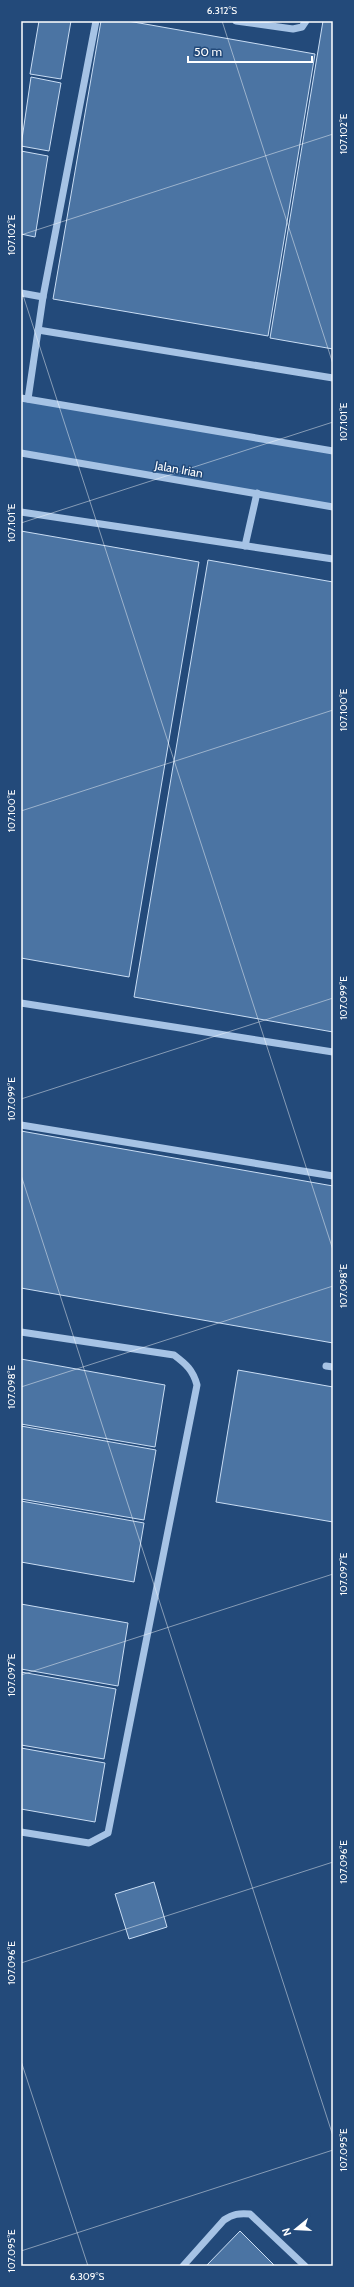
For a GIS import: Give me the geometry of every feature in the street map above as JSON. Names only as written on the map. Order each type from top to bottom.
[{"type":"street","points":[[96,21],[43,297],[33,369],[25,398],[333,451]]},
{"type":"street","points":[[236,21],[293,29],[302,27],[306,21]]},
{"type":"street","points":[[21,293],[43,297]]},
{"type":"street","points":[[38,330],[333,378]]},
{"type":"street","name":"Jalan Irian","points":[[21,453],[333,507]]},
{"type":"street","points":[[245,546],[257,493]]},
{"type":"street","points":[[21,512],[333,559]]},
{"type":"street","points":[[21,1003],[333,1052]]},
{"type":"street","points":[[21,1125],[333,1176]]},
{"type":"street","points":[[21,1332],[174,1355],[189,1367],[194,1375],[197,1385],[151,1608],[108,1832],[89,1843],[21,1832]]},
{"type":"street","points":[[183,2266],[224,2220],[232,2215],[241,2213],[250,2214],[305,2266]]},
{"type":"shaded area","points":[[21,398],[333,451],[333,507],[21,453]]},
{"type":"building","points":[[39,21],[71,21],[61,79],[30,74]]},
{"type":"building","points":[[101,21],[128,21],[315,54],[268,336],[53,299]]},
{"type":"building","points":[[323,21],[333,21],[333,349],[270,338]]},
{"type":"building","points":[[31,77],[61,83],[49,151],[21,146]]},
{"type":"building","points":[[21,151],[48,156],[35,237],[21,234]]},
{"type":"building","points":[[21,531],[199,562],[129,977],[21,958]]},
{"type":"building","points":[[208,560],[333,582],[333,1032],[134,997]]},
{"type":"building","points":[[21,1131],[333,1186],[333,1343],[21,1288]]},
{"type":"building","points":[[21,1359],[165,1385],[155,1447],[21,1424]]},
{"type":"building","points":[[238,1370],[333,1387],[333,1522],[216,1502]]},
{"type":"building","points":[[21,1426],[156,1450],[144,1520],[21,1499]]},
{"type":"building","points":[[21,1501],[144,1523],[134,1582],[21,1562]]},
{"type":"building","points":[[21,1604],[128,1623],[118,1686],[21,1669]]},
{"type":"building","points":[[21,1672],[116,1689],[104,1759],[21,1745]]},
{"type":"building","points":[[21,1748],[105,1763],[95,1822],[21,1809]]},
{"type":"building","points":[[154,1882],[167,1927],[129,1939],[115,1894]]},
{"type":"building","points":[[240,2231],[275,2266],[206,2266]]}]
